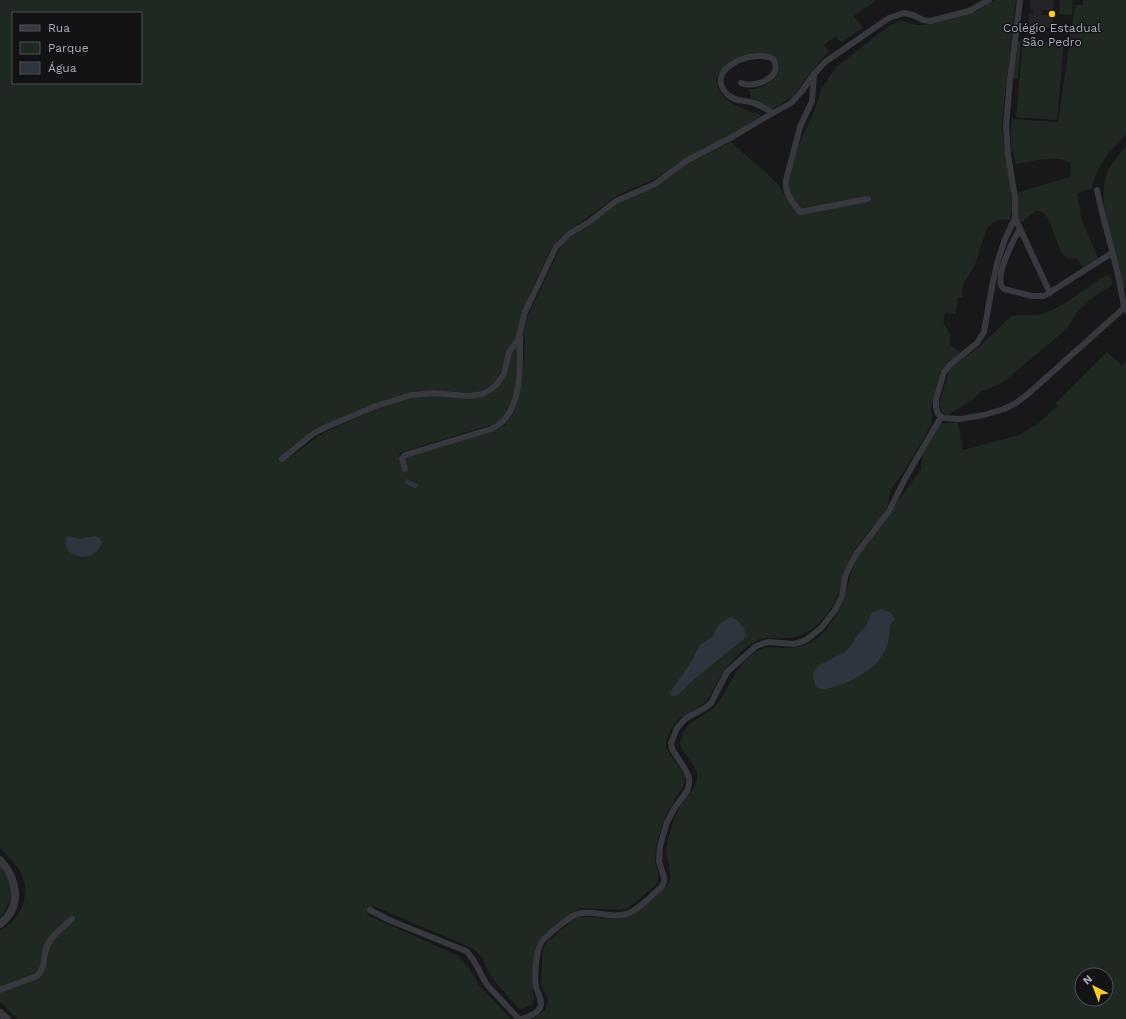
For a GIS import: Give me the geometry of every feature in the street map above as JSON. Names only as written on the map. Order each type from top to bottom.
[{"type":"street","points":[[405,469],[402,459],[404,455],[491,429],[506,418],[513,403],[518,384],[520,334],[525,312],[553,252],[568,234],[589,222],[616,201],[655,184],[688,160],[734,136],[795,100],[824,62],[886,20],[896,15],[904,14],[913,15],[923,20],[932,20],[969,10],[989,0]]},
{"type":"street","points":[[1020,0],[1006,125],[1008,155],[1015,196],[1015,218],[1005,239],[997,263],[984,332],[977,343],[951,364],[944,372],[936,405],[937,412],[941,417],[961,419],[984,415],[1011,406],[1028,394],[1125,309],[1120,282],[1102,217],[1097,190]]},
{"type":"street","points":[[740,83],[745,85],[753,85],[770,78],[776,70],[773,59],[765,56],[741,60],[725,69],[720,80],[725,91],[731,97],[754,103],[773,113]]},
{"type":"street","points":[[814,74],[812,101],[800,127],[786,180],[785,187],[788,196],[800,212],[868,199]]},
{"type":"street","points":[[1015,218],[1050,293]]},
{"type":"street","points":[[1020,228],[1006,256],[1000,282],[1000,285],[1004,289],[1040,297],[1050,293],[1112,253]]},
{"type":"street","points":[[282,459],[314,433],[395,399],[422,393],[469,396],[487,391],[496,385],[504,374],[509,352],[520,334]]},
{"type":"street","points":[[370,910],[389,920],[466,951],[472,956],[488,986],[516,1017],[521,1019],[537,1012],[540,1008],[541,1002],[536,987],[538,950],[544,939],[572,916],[578,913],[621,915],[629,913],[662,886],[664,882],[659,861],[660,846],[667,822],[690,785],[685,769],[672,749],[671,743],[680,724],[686,718],[705,708],[714,697],[727,672],[756,646],[768,642],[794,644],[806,640],[820,630],[839,603],[843,592],[845,577],[850,565],[889,511],[906,476],[941,417]]},
{"type":"street","points":[[0,860],[12,880],[15,890],[15,899],[10,913],[0,924]]},
{"type":"street","points":[[0,990],[37,976],[41,973],[48,944],[72,919]]},
{"type":"street","points":[[0,1013],[7,1019]]},
{"type":"shaded area","points":[[1030,0],[1054,0],[1053,10],[1041,10],[1041,15],[1054,15],[1053,28],[1029,27],[1029,14],[1033,14],[1033,10],[1030,10]]},
{"type":"green space","points":[[0,0],[877,0],[854,16],[863,28],[841,43],[836,36],[824,45],[829,51],[793,96],[771,109],[751,100],[749,89],[757,89],[774,78],[779,70],[778,62],[776,60],[767,54],[723,68],[716,78],[720,93],[725,99],[739,107],[761,115],[744,127],[682,161],[655,179],[618,195],[562,236],[551,249],[531,291],[517,334],[502,369],[492,385],[473,393],[431,390],[417,391],[387,400],[292,447],[279,458],[283,462],[323,433],[393,402],[406,398],[429,395],[467,398],[498,386],[508,372],[511,354],[518,342],[515,388],[508,412],[494,424],[399,453],[403,471],[404,458],[490,432],[505,425],[512,416],[515,410],[522,380],[525,344],[523,333],[528,315],[561,246],[567,240],[617,204],[660,184],[693,161],[731,142],[772,178],[787,199],[787,181],[800,142],[814,112],[821,89],[836,67],[882,31],[900,20],[917,25],[924,25],[977,11],[995,0],[1016,0],[1002,120],[1004,145],[1012,195],[1010,220],[1003,219],[997,221],[987,229],[974,266],[963,285],[962,297],[958,297],[956,314],[945,313],[943,323],[950,334],[950,345],[961,353],[940,372],[931,408],[932,423],[910,462],[890,491],[888,505],[885,512],[864,537],[847,564],[844,570],[840,590],[826,616],[809,631],[799,636],[760,639],[755,641],[739,654],[725,669],[707,700],[698,708],[683,716],[674,725],[666,742],[669,752],[682,772],[685,783],[665,817],[656,845],[655,861],[659,875],[658,883],[627,909],[581,908],[573,912],[547,932],[538,942],[535,950],[532,983],[534,1000],[532,1004],[522,1010],[518,1008],[491,977],[482,958],[474,949],[373,906],[367,915],[457,955],[467,965],[479,985],[511,1019],[18,1019],[0,1002],[0,931],[16,918],[21,910],[25,892],[21,873],[0,848]]},
{"type":"green space","points":[[1060,0],[1073,0],[1072,15],[1059,14]]},
{"type":"green space","points":[[1083,0],[1126,0],[1126,134],[1101,165],[1092,188],[1077,194],[1082,220],[1098,258],[1083,267],[1077,259],[1066,257],[1061,251],[1046,215],[1035,211],[1022,222],[1017,220],[1017,194],[1019,192],[1070,177],[1071,164],[1061,159],[1053,159],[1016,164],[1012,147],[1011,125],[1012,119],[1058,122],[1075,5],[1083,5]]},
{"type":"green space","points":[[1023,40],[1064,43],[1057,120],[1016,117]]},
{"type":"green space","points":[[1015,41],[1021,41],[1018,79],[1012,79]]},
{"type":"green space","points":[[1126,146],[1126,287],[1123,289],[1108,232],[1104,188],[1109,168]]},
{"type":"green space","points":[[1109,275],[1112,279],[1112,285],[1093,297],[1077,312],[1063,332],[1002,383],[981,392],[972,400],[948,415],[943,414],[939,405],[949,372],[953,366],[978,348],[1010,317],[1017,315],[1038,315],[1050,311],[1062,305],[1101,278]]},
{"type":"green space","points":[[1107,352],[1122,365],[1126,361],[1126,1019],[533,1019],[545,1010],[548,1001],[541,985],[543,947],[547,942],[579,916],[616,919],[630,916],[668,885],[670,881],[670,868],[666,852],[668,838],[677,812],[694,788],[697,780],[695,768],[680,744],[685,729],[716,706],[735,674],[753,654],[766,648],[792,648],[806,645],[819,637],[827,628],[843,601],[855,561],[921,469],[922,455],[938,423],[958,423],[963,450],[1019,435],[1037,424],[1058,406],[1056,403]]},
{"type":"green space","points":[[0,866],[8,879],[11,892],[9,904],[0,917]]},
{"type":"water","points":[[406,479],[418,484],[416,489],[404,483]]},
{"type":"water","points":[[68,536],[79,539],[94,536],[99,537],[102,543],[100,548],[92,555],[82,557],[77,556],[72,554],[67,549],[66,538]]},
{"type":"water","points":[[882,609],[891,613],[895,619],[890,626],[886,647],[878,661],[859,677],[843,684],[826,689],[816,687],[813,677],[814,671],[819,665],[845,652],[866,626],[871,613]]},
{"type":"water","points":[[730,617],[741,624],[746,636],[694,679],[680,693],[671,696],[670,692],[690,664],[700,645],[712,637],[719,624]]},
{"type":"place","name":"Colégio Estadual São Pedro","points":[[1052,14]]}]
